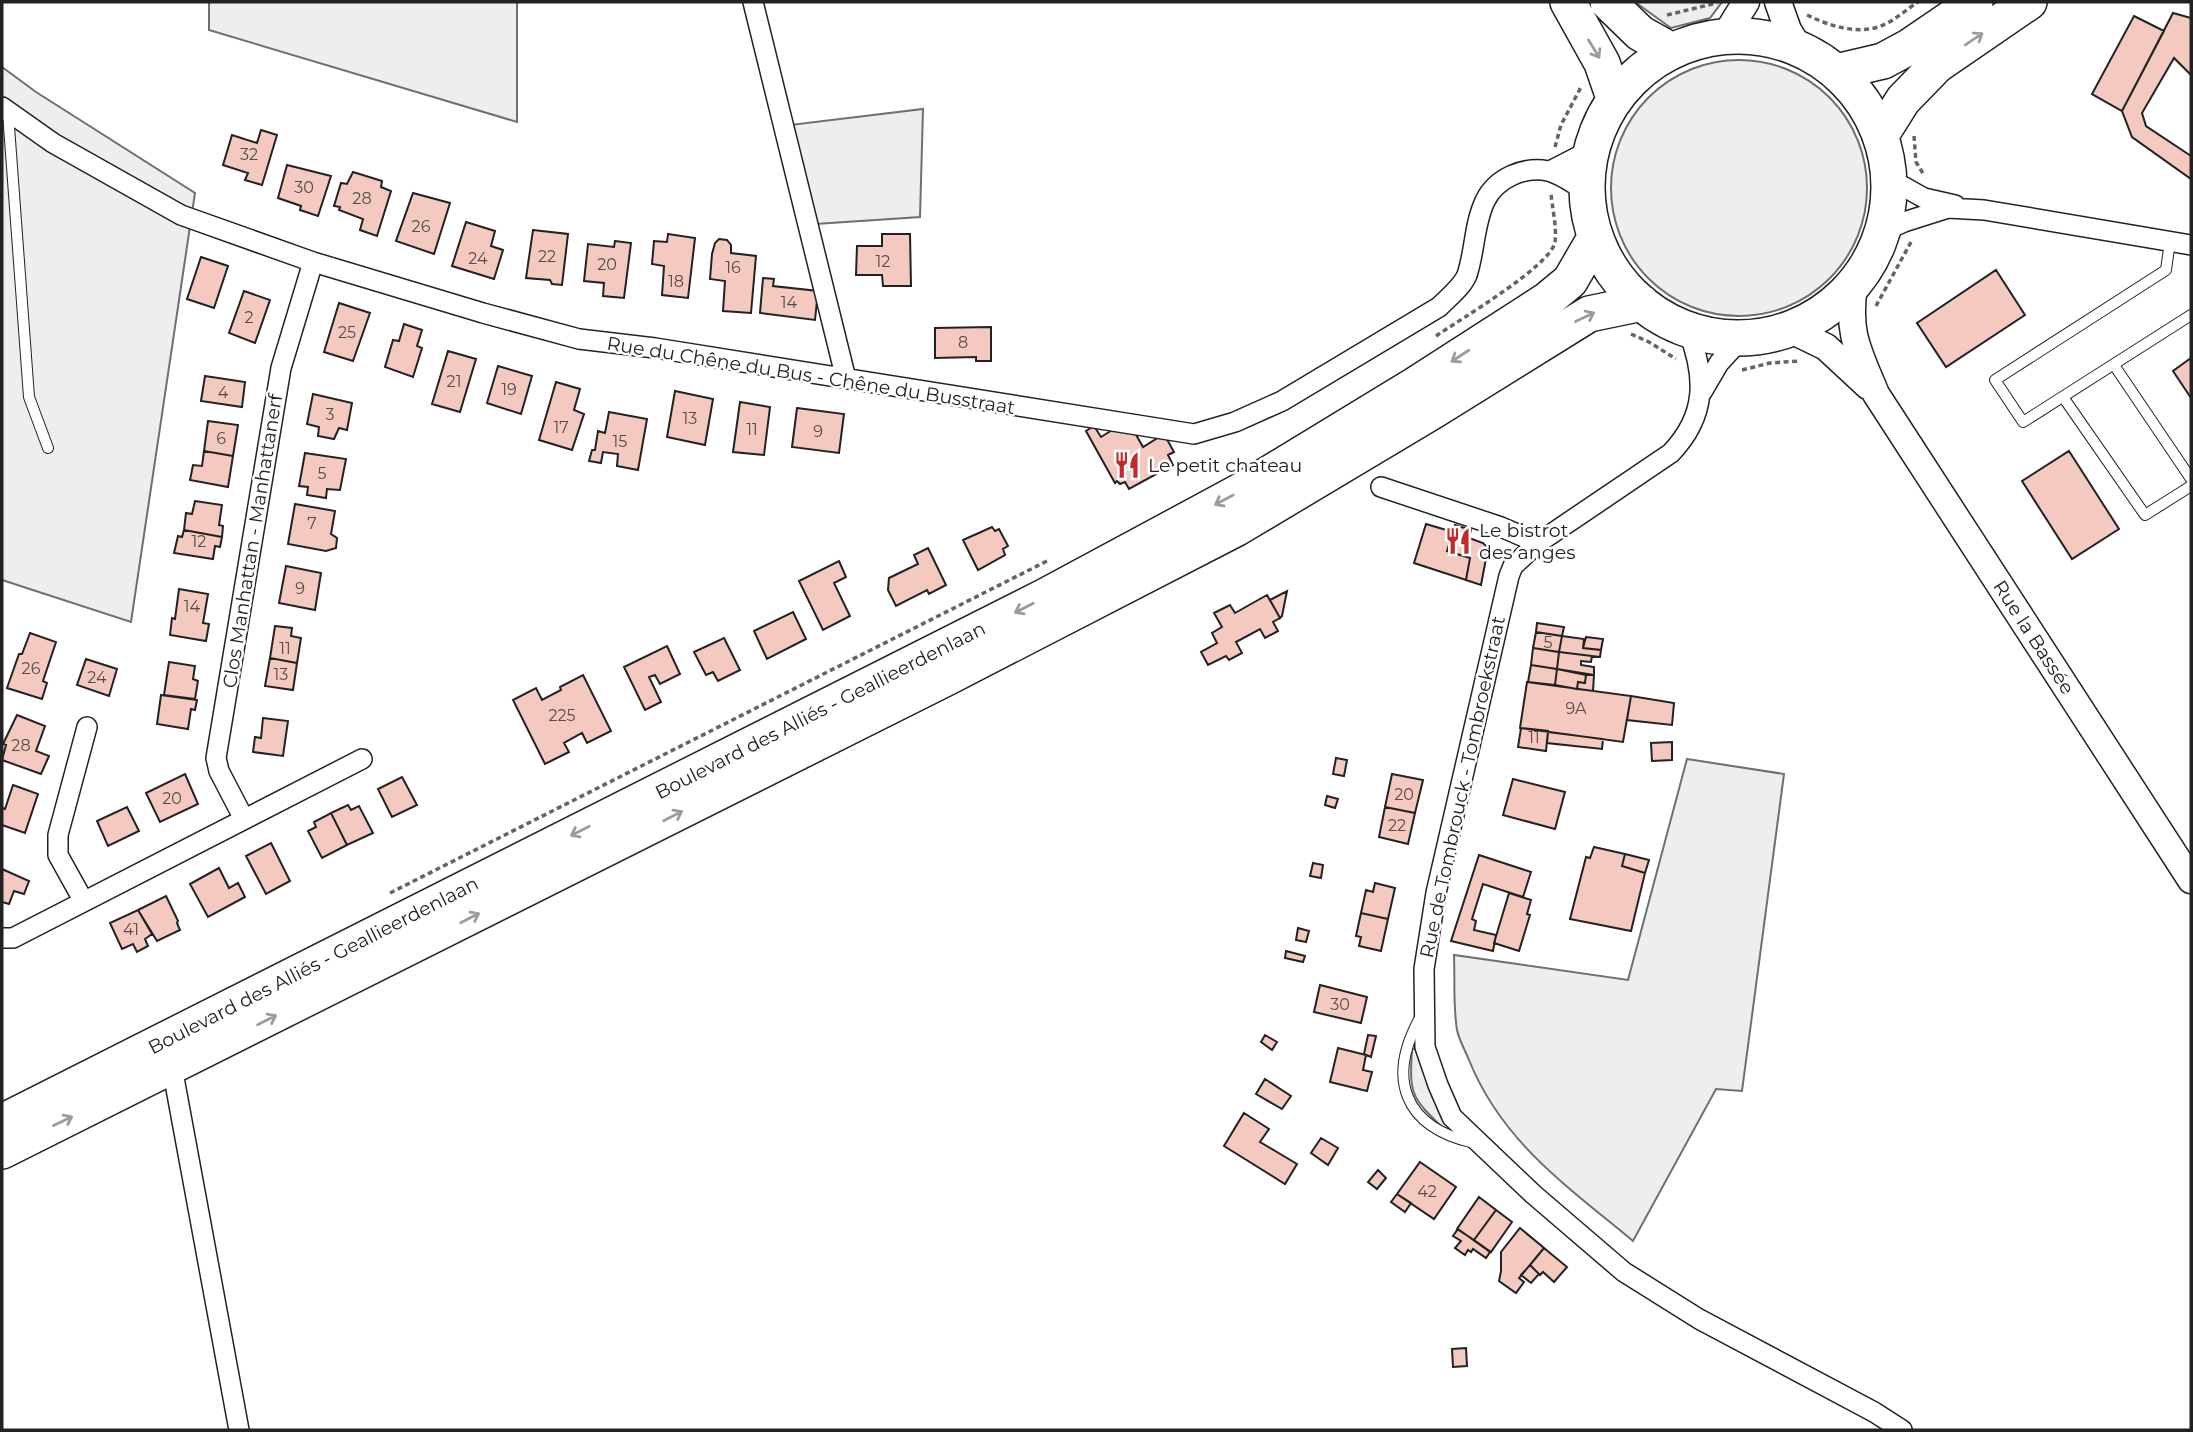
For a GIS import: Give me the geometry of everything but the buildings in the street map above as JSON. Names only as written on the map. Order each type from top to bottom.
[{"type":"highway","points":[[1568,2],[1602,63],[1614,98]]},
{"type":"highway","points":[[1608,2],[1640,33],[1672,51]]},
{"type":"highway","points":[[1836,72],[1883,61],[1909,47],[1975,2]]},
{"type":"highway","points":[[1881,135],[1903,100],[1937,65],[2029,2]]},
{"type":"highway","points":[[1725,36],[1772,39],[1799,48],[1836,72],[1864,102],[1881,135],[1887,151],[1889,179],[1884,231],[1871,262],[1854,285],[1824,312],[1791,330],[1766,337],[1741,339],[1688,330],[1658,316],[1642,303],[1615,272],[1595,238],[1589,218],[1586,191],[1591,150],[1597,132],[1614,98],[1644,69],[1672,51],[1725,36]]},
{"type":"highway","name":"Boulevard des Alliés - Geallieerdenlaan","points":[[2,1122],[1044,597],[1239,492],[1415,385],[1509,306],[1548,300],[1570,281],[1595,238]]},
{"type":"highway","name":"Boulevard des Alliés - Geallieerdenlaan","points":[[2,1152],[948,677],[1237,528],[1589,314],[1642,303]]},
{"type":"main road","points":[[1725,36],[1746,2]]},
{"type":"main road","points":[[1778,2],[1788,30],[1799,48]]},
{"type":"main road","points":[[1847,351],[1854,285]]},
{"type":"main road","name":"Rue la Bassée","points":[[1791,330],[1826,347],[1847,351],[2191,880]]},
{"type":"street","points":[[753,2],[846,379]]},
{"type":"street","name":"Rue du Chêne du Bus - Chêne du Busstraat","points":[[5,109],[53,143],[181,215],[313,262],[579,340],[655,348],[1194,434],[1235,422],[1282,401],[1439,307],[1455,292],[1466,276],[1485,200],[1510,176],[1525,170],[1550,171],[1591,150]]},
{"type":"street","points":[[1550,171],[1586,191]]},
{"type":"street","points":[[1889,179],[1922,207]]},
{"type":"street","points":[[1884,231],[1922,207],[1948,208],[1969,209],[2191,245]]},
{"type":"street","name":"Clos Manhattan - Manhattanerf","points":[[244,818],[219,771],[216,758],[281,368],[313,262]]},
{"type":"street","name":"Rue de Tombrouck - Tombroekstraat","points":[[1688,330],[1705,370],[1692,427],[1671,453],[1538,543],[1513,566],[1504,590],[1436,893],[1424,969],[1425,1047],[1452,1117],[1478,1144],[1624,1272],[1699,1319],[1874,1412],[1902,1430]]},
{"type":"street","points":[[1705,370],[1741,339]]},
{"type":"street","points":[[1381,487],[1502,527],[1538,543]]},
{"type":"street","points":[[83,900],[58,855],[58,835],[87,727]]},
{"type":"street","points":[[2,939],[13,938],[362,759]]},
{"type":"street","name":"Boulevard des Alliés - Geallieerdenlaan","points":[[173,1067],[239,1430]]},
{"type":"lane","points":[[5,109],[29,397],[48,448]]},
{"type":"lane","points":[[2171,241],[2166,270],[1995,380],[2023,422],[2191,315]]},
{"type":"lane","points":[[2114,365],[2191,479]]},
{"type":"lane","points":[[2063,397],[2145,515],[2191,486]]},
{"type":"lane","points":[[1424,1011],[1409,1038],[1402,1070],[1409,1103],[1428,1124],[1450,1138],[1478,1144]]},
{"type":"path","points":[[1640,33],[1674,12],[1726,2]]},
{"type":"path","points":[[1883,61],[1869,29],[1883,26],[1918,2]]},
{"type":"path","points":[[1509,306],[1555,243],[1550,171],[1561,125],[1583,83],[1602,63]]},
{"type":"path","points":[[1622,332],[1642,338],[1676,360],[1728,376],[1746,368],[1783,362],[1801,361],[1820,368],[1870,337],[1877,305],[1917,232],[1927,184],[1916,162],[1913,145],[1917,117],[1903,100]]},
{"type":"path","points":[[534,819],[1050,560]]},
{"type":"shaded area","points":[[209,2],[517,2],[517,122],[209,30]]},
{"type":"shaded area","points":[[1635,2],[1722,2],[1710,18],[1671,28]]},
{"type":"shaded area","points":[[1726,60],[1752,60],[1788,69],[1810,81],[1830,97],[1846,117],[1858,139],[1865,163],[1865,213],[1858,237],[1846,259],[1830,279],[1810,295],[1788,307],[1752,316],[1726,316],[1690,307],[1668,295],[1648,279],[1632,259],[1620,237],[1611,201],[1611,175],[1620,139],[1632,117],[1648,97],[1668,81],[1690,69]]},
{"type":"shaded area","points":[[2,67],[36,92],[195,193],[131,622],[2,580]]},
{"type":"shaded area","points":[[923,109],[920,217],[816,224],[790,125]]},
{"type":"shaded area","points":[[1687,759],[1784,774],[1742,1091],[1716,1089],[1633,1241],[1539,1161],[1499,1115],[1483,1089],[1457,1030],[1454,955],[1628,980]]},
{"type":"shaded area","points":[[1415,1048],[1449,1126],[1448,1130],[1425,1109],[1415,1095],[1411,1065],[1412,1050]]},
{"type":"place","name":"Le petit chateau","points":[[1127,465]]},
{"type":"place","name":"Le bistrot des anges","points":[[1458,541]]}]
